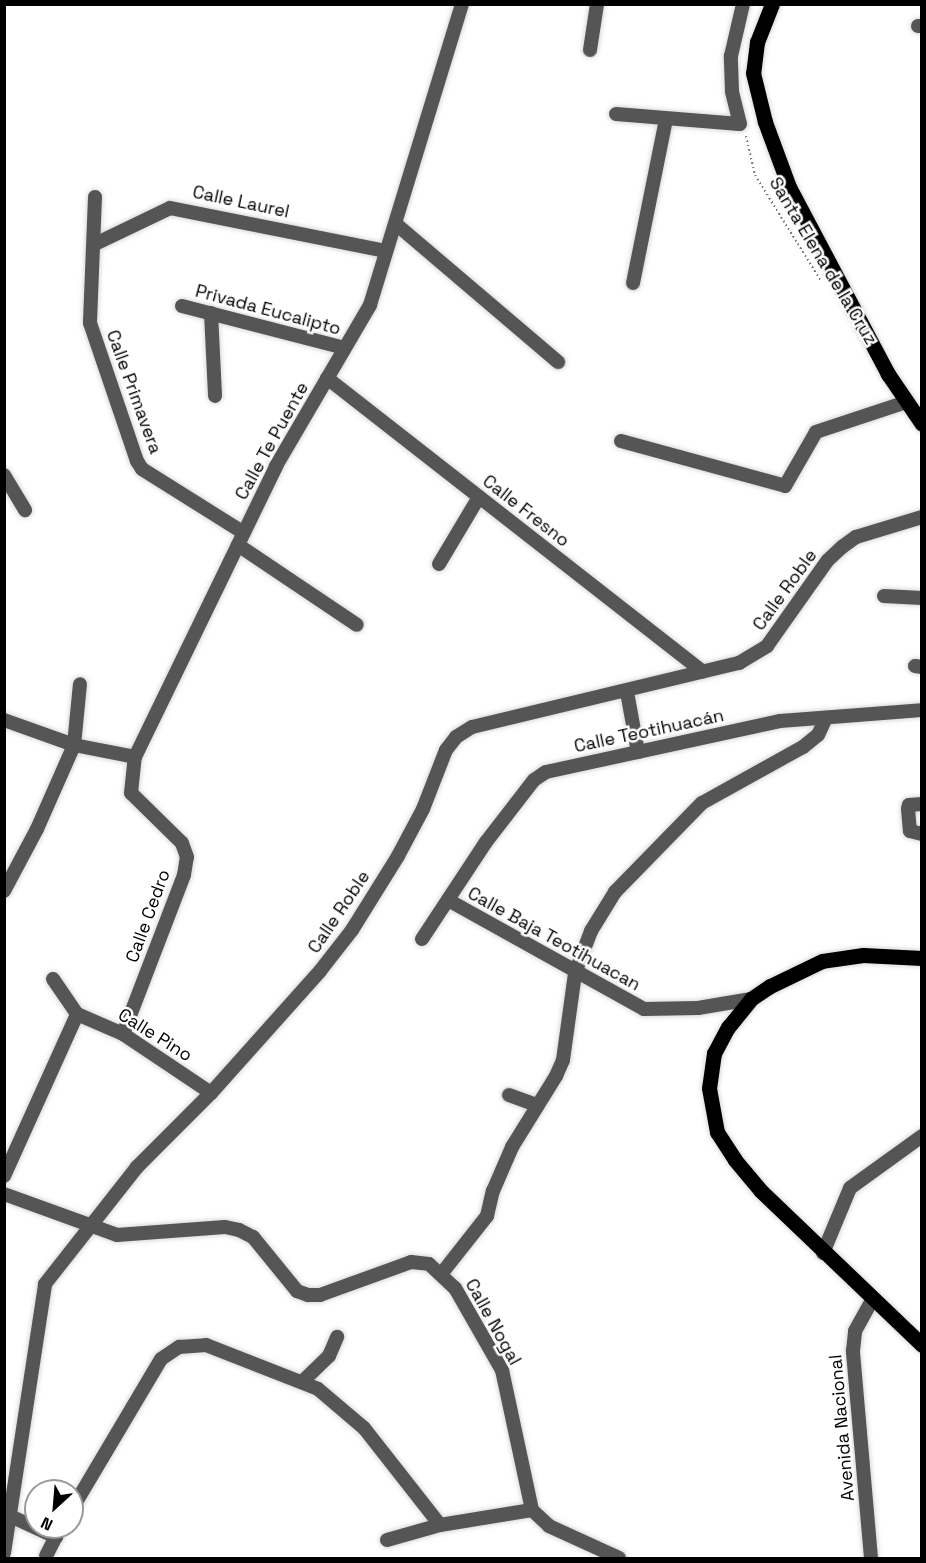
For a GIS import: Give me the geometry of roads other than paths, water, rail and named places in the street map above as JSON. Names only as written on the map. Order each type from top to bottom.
[{"type":"main road","points":[[772,4],[757,42],[753,73],[756,97],[789,187],[906,402],[921,424]]},
{"type":"main road","points":[[920,1342],[823,1253],[735,1160],[710,1112],[709,1088],[714,1053],[751,999],[798,971],[822,961],[863,955],[921,958]]},
{"type":"street","name":"Calle Te Puente","points":[[135,758],[276,466],[370,305],[462,4]]},
{"type":"street","points":[[590,50],[597,4]]},
{"type":"street","points":[[616,114],[666,120],[740,124],[732,91],[731,56],[743,4]]},
{"type":"street","points":[[633,283],[666,120]]},
{"type":"street","name":"Calle Primavera","points":[[95,197],[95,244],[90,323],[139,465],[357,625]]},
{"type":"street","name":"Calle Laurel","points":[[95,244],[170,208],[386,251]]},
{"type":"street","points":[[396,224],[558,362]]},
{"type":"street","name":"Privada Eucalipto","points":[[182,306],[344,348]]},
{"type":"street","points":[[211,313],[215,396]]},
{"type":"street","name":"Calle Fresno","points":[[327,378],[703,672]]},
{"type":"street","points":[[621,441],[785,486],[816,432],[906,402]]},
{"type":"street","points":[[4,475],[25,510]]},
{"type":"street","points":[[439,564],[479,496]]},
{"type":"street","name":"Calle Roble","points":[[4,1554],[40,1300],[54,1270],[93,1228],[137,1167],[211,1093],[320,971],[352,930],[398,856],[423,809],[446,750],[456,737],[472,727],[627,692],[739,663],[767,646],[842,547],[856,537],[921,517]]},
{"type":"street","points":[[884,596],[921,598]]},
{"type":"street","points":[[4,891],[37,829],[74,745],[80,684]]},
{"type":"street","points":[[627,692],[638,752]]},
{"type":"street","name":"Calle Teotihuacán","points":[[422,939],[486,842],[534,780],[546,772],[780,720],[921,710]]},
{"type":"street","points":[[442,1273],[487,1216],[493,1191],[512,1147],[563,1060],[575,973],[591,932],[615,892],[702,803],[803,747],[818,735],[826,718]]},
{"type":"street","points":[[4,720],[74,745],[135,758]]},
{"type":"street","name":"Calle Cedro","points":[[123,1034],[184,875],[187,857],[182,843],[131,793],[135,758]]},
{"type":"street","points":[[921,804],[909,805],[908,809],[910,831],[921,834]]},
{"type":"street","name":"Calle Baja Teotihuacan","points":[[448,900],[575,973],[644,1009],[698,1008],[751,999]]},
{"type":"street","points":[[4,1176],[77,1014],[53,979]]},
{"type":"street","name":"Calle Pino","points":[[77,1014],[123,1034],[211,1093]]},
{"type":"street","points":[[509,1095],[537,1105]]},
{"type":"street","points":[[823,1253],[850,1188],[921,1136]]},
{"type":"street","name":"Calle Nogal","points":[[4,1194],[117,1235],[225,1227],[239,1230],[254,1237],[297,1291],[308,1295],[320,1295],[411,1262],[429,1264],[442,1273],[455,1288],[502,1370],[532,1510]]},
{"type":"street","name":"Avenida Nacional","points":[[871,1558],[853,1351],[855,1331],[873,1299]]},
{"type":"street","points":[[303,1381],[329,1356],[337,1337]]},
{"type":"street","points":[[84,1488],[136,1396],[161,1359],[179,1347],[206,1345],[303,1381],[318,1389],[364,1428],[440,1525]]},
{"type":"street","points":[[387,1540],[440,1525],[532,1510],[549,1526],[619,1558]]},
{"type":"street","points":[[8,1515],[24,1520]]},
{"type":"street","points":[[46,1556],[54,1539]]}]
